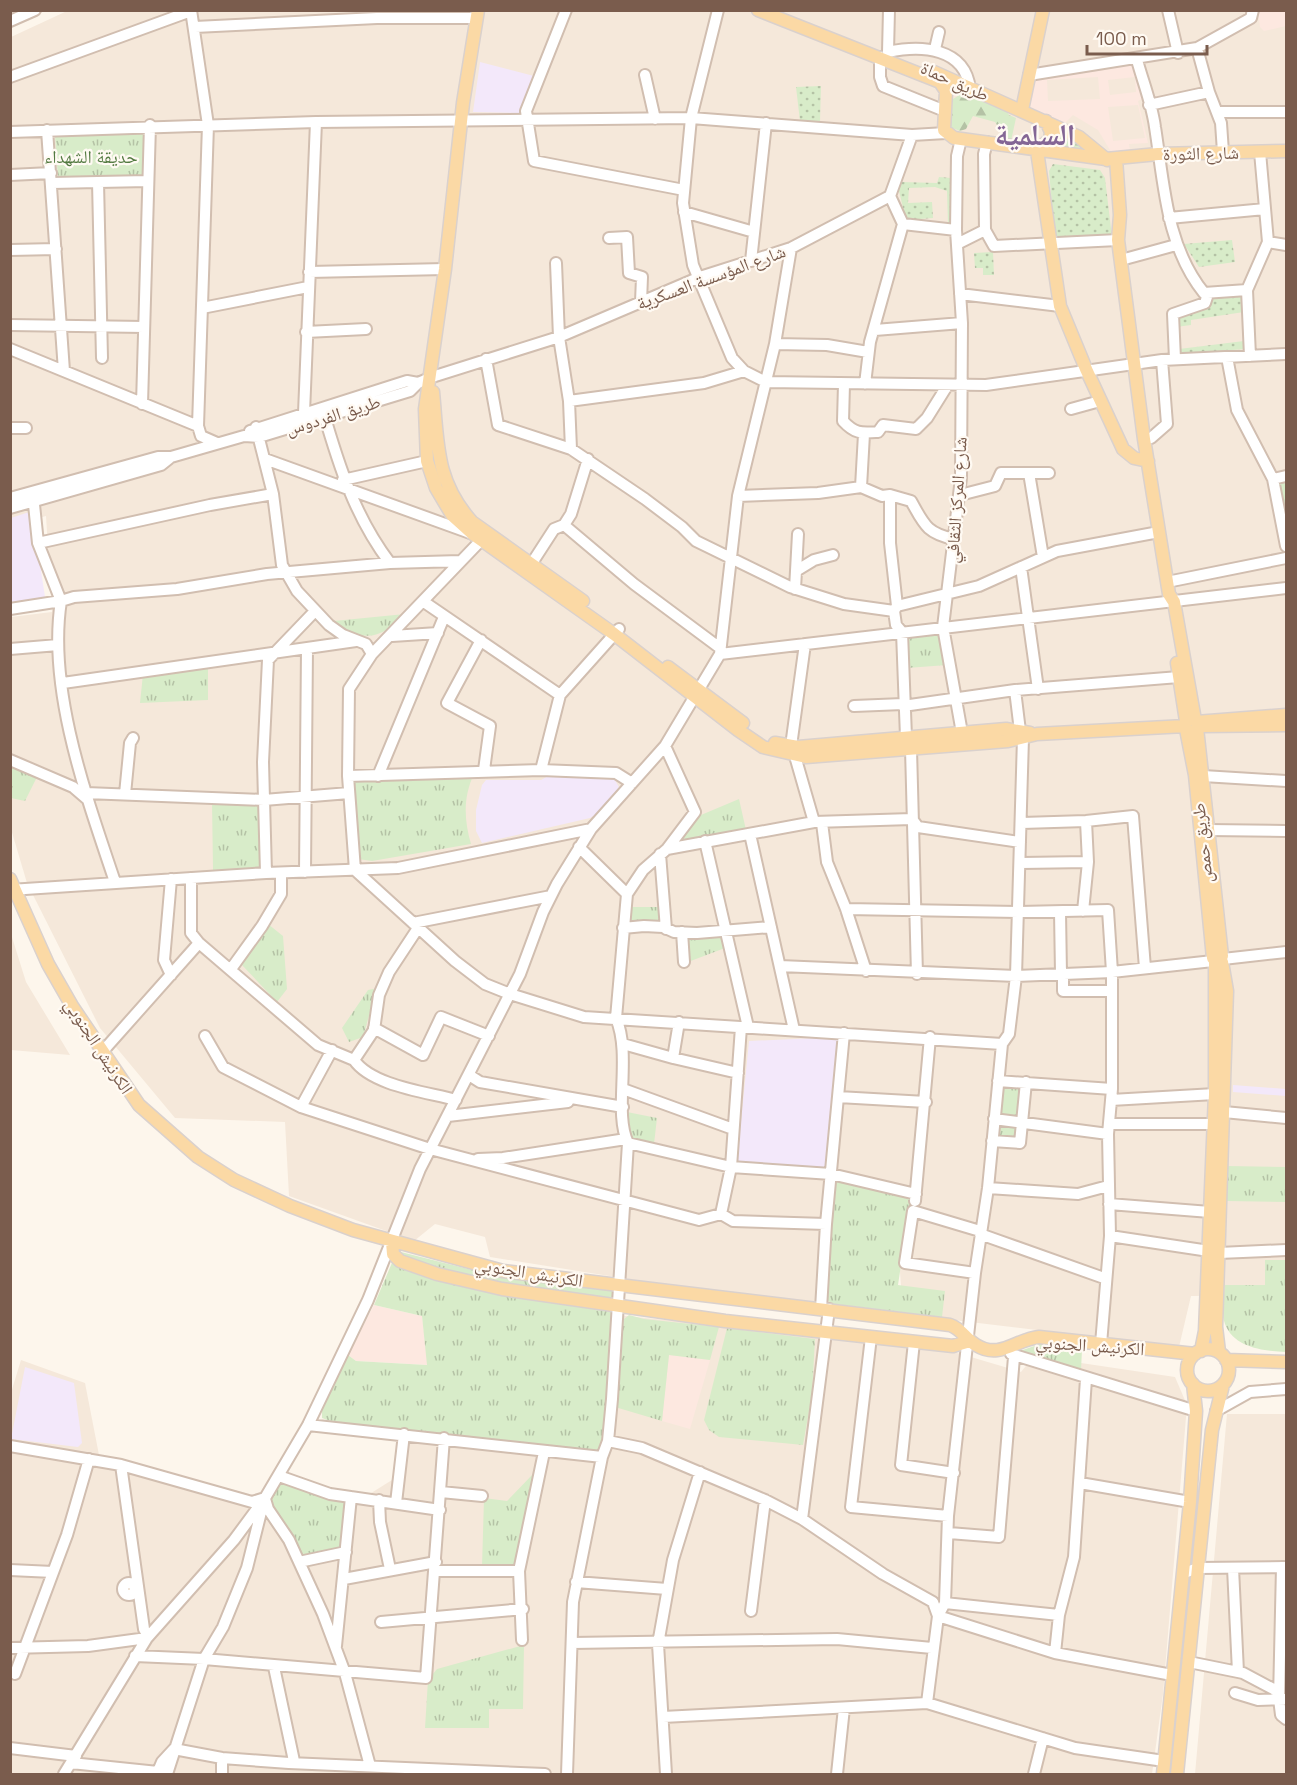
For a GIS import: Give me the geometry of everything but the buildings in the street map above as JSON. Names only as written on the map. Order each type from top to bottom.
[{"type":"main road","name":"طريق حماة","points":[[758,10],[884,55],[1022,110],[1086,141],[1111,159]]},
{"type":"main road","name":"طريق حماة","points":[[781,10],[936,79],[944,86],[946,96],[946,133]]},
{"type":"main road","points":[[1022,110],[1043,10]]},
{"type":"main road","points":[[480,13],[463,103],[432,377],[425,409],[427,460],[443,502],[452,515],[616,631]]},
{"type":"main road","points":[[946,96],[953,88],[966,87]]},
{"type":"main road","points":[[1037,151],[1050,139],[1051,132],[1046,121]]},
{"type":"main road","points":[[946,133],[960,139],[1111,159]]},
{"type":"main road","points":[[1037,151],[1060,306],[1122,449],[1134,458],[1148,461]]},
{"type":"main road","name":"شارع الثورة","points":[[1111,159],[1158,154],[1287,151]]},
{"type":"main road","name":"طريق حمص","points":[[1111,159],[1118,240],[1144,439],[1169,595],[1203,776],[1218,960]]},
{"type":"main road","points":[[432,377],[435,443],[440,467],[458,507],[481,536],[532,563],[696,694],[765,738],[793,751],[1287,716]]},
{"type":"main road","name":"طريق حمص","points":[[1169,595],[1179,677],[1192,724],[1195,776],[1218,960]]},
{"type":"main road","points":[[1192,724],[1218,728],[1287,725]]},
{"type":"main road","points":[[909,743],[962,733],[1006,729],[1021,734]]},
{"type":"main road","name":"الكرنيش الجنوبي","points":[[11,887],[48,964],[139,1106],[198,1157],[234,1180],[290,1206],[392,1242],[503,1271],[950,1325],[959,1329],[970,1341],[982,1348],[1010,1354],[1024,1341],[1040,1337],[1198,1352]]},
{"type":"main road","points":[[1178,1774],[1216,1411],[1229,1373],[1216,1327],[1214,1252],[1210,1212],[1218,960]]},
{"type":"main road","points":[[1162,1774],[1184,1574],[1196,1412],[1193,1384],[1188,1366],[1198,1352],[1214,1252],[1224,1112],[1227,992],[1218,960]]},
{"type":"main road","points":[[392,1242],[396,1259],[436,1274],[502,1289],[824,1332],[953,1346],[970,1341]]},
{"type":"main road","points":[[1198,1352],[1287,1362]]},
{"type":"main road","points":[[1193,1384],[1198,1388],[1211,1391],[1223,1385]]},
{"type":"street","points":[[10,21],[34,10]]},
{"type":"street","points":[[566,10],[526,111],[532,158],[537,162],[684,190]]},
{"type":"street","points":[[718,10],[691,117],[684,212],[693,265],[700,277],[732,358],[744,370],[766,382],[960,386],[986,385],[1086,369],[1135,366],[1162,360],[1287,354]]},
{"type":"street","points":[[889,10],[880,77],[883,86],[945,111]]},
{"type":"street","points":[[1168,10],[1178,53]]},
{"type":"street","points":[[1029,75],[1137,60],[1197,48],[1251,18],[1252,10]]},
{"type":"street","points":[[10,77],[191,11],[208,125],[198,426],[201,436],[217,443]]},
{"type":"street","points":[[195,27],[377,14],[480,13]]},
{"type":"street","points":[[935,49],[939,32]]},
{"type":"street","points":[[1197,48],[1209,92],[1221,123],[1223,152]]},
{"type":"street","points":[[884,55],[904,49],[935,49],[949,54],[961,66],[966,87]]},
{"type":"street","points":[[1137,60],[1149,105],[1176,245],[1203,291],[1208,294],[1247,290]]},
{"type":"street","points":[[645,75],[655,119]]},
{"type":"street","points":[[1149,105],[1209,92]]},
{"type":"street","points":[[1218,112],[1287,112]]},
{"type":"street","points":[[10,132],[463,115],[529,121],[691,117],[912,135],[946,133]]},
{"type":"street","points":[[304,413],[308,287],[314,217],[316,122]]},
{"type":"street","points":[[751,261],[765,123]]},
{"type":"street","points":[[142,404],[150,125]]},
{"type":"street","points":[[47,130],[64,371]]},
{"type":"street","points":[[865,384],[868,352],[903,224],[890,196],[912,135]]},
{"type":"street","name":"شارع المركز الثقافي","points":[[960,139],[957,156],[956,230],[962,323],[960,495],[943,627],[962,733]]},
{"type":"street","points":[[987,142],[984,154],[986,230],[994,246],[1118,240]]},
{"type":"street","points":[[1250,356],[1247,290],[1268,243],[1260,152]]},
{"type":"street","points":[[10,175],[98,182],[148,181]]},
{"type":"street","points":[[98,182],[102,358]]},
{"type":"street","name":"شارع المؤسسة العسكرية","points":[[432,377],[486,358],[559,337],[700,277],[791,248],[890,196]]},
{"type":"street","points":[[1169,218],[1265,208]]},
{"type":"street","points":[[684,212],[753,232]]},
{"type":"street","points":[[903,224],[956,230]]},
{"type":"street","points":[[957,244],[986,230]]},
{"type":"street","points":[[609,238],[627,237],[629,273],[642,277],[641,302]]},
{"type":"street","points":[[1268,243],[1287,245]]},
{"type":"street","points":[[1121,260],[1176,245]]},
{"type":"street","points":[[64,1774],[148,1637],[234,1540],[279,1476],[308,1425],[368,1300],[420,1169],[510,994],[551,896],[591,829],[665,746],[720,651],[738,496],[775,344],[791,248]]},
{"type":"street","points":[[10,250],[56,249]]},
{"type":"street","points":[[556,264],[559,337],[569,401],[571,449]]},
{"type":"street","points":[[309,272],[445,270]]},
{"type":"street","points":[[202,308],[308,287]]},
{"type":"street","points":[[960,294],[1060,306]]},
{"type":"street","points":[[1175,359],[1173,314],[1205,303],[1208,294]]},
{"type":"street","points":[[875,330],[962,323]]},
{"type":"street","points":[[10,325],[144,327]]},
{"type":"street","points":[[306,332],[366,329]]},
{"type":"street","points":[[775,344],[827,345],[868,352]]},
{"type":"street","points":[[10,349],[198,426]]},
{"type":"street","points":[[1227,357],[1238,410],[1273,478],[1286,542]]},
{"type":"street","points":[[486,358],[498,425],[571,449],[682,526],[696,541],[731,560],[795,589],[844,604],[896,608],[979,586],[1057,551],[1159,532]]},
{"type":"street","points":[[1144,439],[1151,438],[1167,424],[1162,360]]},
{"type":"street","points":[[569,401],[704,383],[744,370]]},
{"type":"street","name":"طريق الفردوس","points":[[10,498],[33,496],[161,465],[171,457],[323,413],[407,381],[418,383],[432,377]]},
{"type":"street","points":[[844,384],[843,421],[855,432],[864,434],[878,432],[883,425],[916,429],[927,418],[947,386]]},
{"type":"street","points":[[1071,409],[1100,401]]},
{"type":"street","name":"طريق الفردوس","points":[[257,432],[304,413],[323,413]]},
{"type":"street","points":[[323,413],[346,485],[371,539],[390,563]]},
{"type":"street","points":[[10,428],[26,428]]},
{"type":"street","points":[[257,432],[273,494],[282,566],[315,611],[343,636],[366,644],[372,654]]},
{"type":"street","points":[[861,487],[864,434]]},
{"type":"street","points":[[265,459],[346,485],[481,536],[424,602],[372,654],[349,689],[348,776],[355,870],[416,926],[485,984],[584,1017],[930,1037],[1002,1044]]},
{"type":"street","points":[[532,563],[554,529],[564,525],[571,514],[588,459]]},
{"type":"street","points":[[346,485],[427,460]]},
{"type":"street","points":[[1029,472],[1043,557]]},
{"type":"street","points":[[960,495],[995,486],[1001,473],[1049,473]]},
{"type":"street","points":[[1273,478],[1287,476]]},
{"type":"street","points":[[738,496],[818,493],[861,487],[882,496],[890,495],[911,501],[926,527],[936,535],[954,539]]},
{"type":"street","points":[[38,543],[210,505],[273,494]]},
{"type":"street","points":[[890,495],[890,543],[896,625],[902,632],[903,705],[909,743],[916,974]]},
{"type":"street","points":[[33,496],[38,543],[61,601],[58,645],[72,742],[115,882]]},
{"type":"street","name":"طريق الفردوس","points":[[10,508],[33,496]]},
{"type":"street","points":[[564,525],[634,584],[720,651],[805,644],[1029,618],[1169,595],[1287,588]]},
{"type":"street","points":[[795,589],[798,534]]},
{"type":"street","points":[[796,571],[814,560],[833,555]]},
{"type":"street","points":[[1169,595],[1287,558]]},
{"type":"street","points":[[10,609],[61,601],[390,563],[460,561]]},
{"type":"street","points":[[1021,567],[1038,689]]},
{"type":"street","points":[[424,602],[560,695]]},
{"type":"street","points":[[266,873],[264,800],[268,660],[272,653],[315,611]]},
{"type":"street","points":[[378,776],[444,617]]},
{"type":"street","points":[[541,770],[560,695],[616,631]]},
{"type":"street","points":[[392,636],[438,633]]},
{"type":"street","points":[[481,639],[447,703],[490,726],[484,770]]},
{"type":"street","points":[[63,683],[356,641]]},
{"type":"street","points":[[805,644],[793,751],[818,823],[827,862],[846,909],[866,971]]},
{"type":"street","points":[[10,649],[58,645]]},
{"type":"street","points":[[305,873],[307,649]]},
{"type":"street","points":[[854,706],[903,705],[1015,690],[1179,677]]},
{"type":"street","points":[[927,1703],[932,1648],[938,1616],[945,1603],[948,1516],[970,1341],[975,1273],[988,1188],[1002,1044],[1009,1034],[1016,976],[1022,822],[1021,734],[1015,690]]},
{"type":"street","points":[[125,794],[130,743],[133,738]]},
{"type":"street","points":[[567,1774],[576,1582],[602,1457],[608,1441],[618,1305],[627,1141],[623,1107],[623,1034],[616,1018],[627,894],[643,870],[664,852],[695,812],[665,746]]},
{"type":"street","points":[[10,760],[73,787],[87,796],[125,794],[264,800],[350,793]]},
{"type":"street","points":[[348,776],[541,770],[616,773],[632,783]]},
{"type":"street","points":[[1203,776],[1287,781]]},
{"type":"street","points":[[1022,822],[1086,821],[1133,816],[1145,969]]},
{"type":"street","points":[[664,852],[705,841],[818,823],[912,819]]},
{"type":"street","points":[[912,819],[918,827],[1020,842]]},
{"type":"street","points":[[1083,911],[1088,862],[1086,821]]},
{"type":"street","points":[[11,887],[398,868],[591,829]]},
{"type":"street","points":[[1208,830],[1287,831]]},
{"type":"street","points":[[750,834],[794,1030]]},
{"type":"street","points":[[705,841],[745,1027],[738,1073],[731,1167],[721,1214]]},
{"type":"street","points":[[579,847],[627,894]]},
{"type":"street","points":[[664,852],[666,929]]},
{"type":"street","points":[[1021,863],[1088,862]]},
{"type":"street","points":[[231,969],[262,926],[281,894],[281,873]]},
{"type":"street","points":[[191,878],[191,933],[199,943],[318,1046],[354,1060],[359,1067],[399,1086],[456,1100]]},
{"type":"street","points":[[171,879],[164,960],[171,975]]},
{"type":"street","points":[[354,1060],[374,1028],[379,995],[389,972],[416,926],[551,896]]},
{"type":"street","points":[[846,909],[915,908],[1019,912],[1108,910],[1112,972],[1112,1095],[1108,1186],[1110,1236],[1104,1278],[1101,1344]]},
{"type":"street","points":[[1060,912],[1064,991],[1112,991]]},
{"type":"street","points":[[623,928],[644,926],[682,932],[771,927]]},
{"type":"street","points":[[682,932],[684,962]]},
{"type":"street","points":[[102,1051],[199,943]]},
{"type":"street","points":[[780,966],[916,974],[1016,976],[1112,972],[1287,952]]},
{"type":"street","points":[[374,1028],[423,1055],[441,1017],[489,1036]]},
{"type":"street","points":[[674,1058],[679,1022]]},
{"type":"street","points":[[802,1519],[824,1332],[826,1224],[844,1033]]},
{"type":"street","points":[[205,1036],[223,1067],[301,1107],[430,1149],[699,1220],[721,1214],[733,1221],[826,1224]]},
{"type":"street","points":[[930,1037],[916,1194],[905,1263],[975,1273]]},
{"type":"street","points":[[623,1044],[738,1073]]},
{"type":"street","points":[[301,1107],[332,1050]]},
{"type":"street","points":[[469,1075],[480,1082],[577,1101],[623,1107]]},
{"type":"street","points":[[998,1081],[1026,1082],[1112,1095],[1215,1094]]},
{"type":"street","points":[[992,1141],[1020,1143],[1026,1082]]},
{"type":"street","points":[[623,1089],[733,1129]]},
{"type":"street","points":[[838,1097],[926,1102]]},
{"type":"street","points":[[448,1116],[577,1101]]},
{"type":"street","points":[[1224,1112],[1287,1118]]},
{"type":"street","points":[[994,1119],[1109,1129],[1213,1124]]},
{"type":"street","points":[[467,1159],[503,1158],[627,1141],[731,1167],[831,1174],[916,1194]]},
{"type":"street","points":[[988,1188],[1078,1194],[1108,1186]]},
{"type":"street","points":[[1109,1204],[1210,1212]]},
{"type":"street","points":[[913,1211],[1104,1278]]},
{"type":"street","points":[[1110,1236],[1214,1252],[1287,1250]]},
{"type":"street","points":[[871,1337],[851,1507],[948,1516]]},
{"type":"street","points":[[914,1342],[901,1465],[954,1473]]},
{"type":"street","points":[[949,1533],[999,1537],[1010,1354],[1196,1412]]},
{"type":"street","points":[[1055,1653],[1059,1615],[1074,1557],[1086,1379]]},
{"type":"street","points":[[1216,1411],[1250,1392],[1287,1389]]},
{"type":"street","points":[[308,1425],[602,1457]]},
{"type":"street","points":[[396,1503],[404,1434]]},
{"type":"street","points":[[135,1656],[204,1659],[274,1667],[426,1678],[444,1438]]},
{"type":"street","points":[[608,1441],[642,1448],[765,1500],[802,1519],[883,1574],[933,1602],[938,1616]]},
{"type":"street","points":[[10,1446],[121,1465],[252,1502],[265,1498]]},
{"type":"street","points":[[522,1640],[523,1609],[519,1570],[544,1452]]},
{"type":"street","points":[[15,1674],[53,1572],[89,1459]]},
{"type":"street","points":[[121,1465],[136,1589],[144,1629],[148,1637]]},
{"type":"street","points":[[666,1774],[658,1644],[673,1560],[700,1472]]},
{"type":"street","points":[[279,1476],[330,1494],[440,1510]]},
{"type":"street","points":[[1080,1483],[1190,1502]]},
{"type":"street","points":[[441,1492],[482,1496]]},
{"type":"street","points":[[336,1648],[351,1497]]},
{"type":"street","points":[[265,1498],[299,1562],[336,1648],[370,1766]]},
{"type":"street","points":[[10,1748],[160,1774],[162,1762],[174,1749],[204,1659],[223,1627],[247,1568],[265,1498]]},
{"type":"street","points":[[379,1500],[380,1522],[390,1569]]},
{"type":"street","points":[[751,1611],[765,1500]]},
{"type":"street","points":[[299,1562],[346,1552]]},
{"type":"street","points":[[344,1579],[390,1569],[436,1567],[519,1570]]},
{"type":"street","points":[[1184,1574],[1198,1568],[1284,1567],[1281,1715],[1287,1719]]},
{"type":"street","points":[[1233,1568],[1238,1672]]},
{"type":"street","points":[[10,1570],[53,1572]]},
{"type":"street","points":[[576,1582],[667,1589]]},
{"type":"street","points":[[945,1603],[1059,1615]]},
{"type":"street","points":[[381,1622],[523,1609]]},
{"type":"street","points":[[938,1616],[1055,1653],[1172,1675]]},
{"type":"street","points":[[10,1648],[88,1646],[148,1637]]},
{"type":"street","points":[[572,1643],[658,1644],[837,1639],[932,1648]]},
{"type":"street","points":[[1189,1662],[1238,1672],[1282,1696]]},
{"type":"street","points":[[274,1667],[292,1762],[290,1774]]},
{"type":"street","points":[[1235,1693],[1258,1700],[1282,1696]]},
{"type":"street","points":[[663,1717],[927,1703],[1075,1748],[1164,1761]]},
{"type":"street","points":[[837,1774],[844,1708]]},
{"type":"street","points":[[1034,1774],[1043,1738]]},
{"type":"street","points":[[174,1749],[222,1758],[292,1762],[358,1770],[370,1766],[404,1771],[544,1774]]},
{"type":"street","points":[[222,1758],[222,1774]]},
{"type":"shaded area","points":[[67,11],[1286,11],[1286,1295],[1191,1296],[1179,1347],[903,1314],[896,1216],[846,1208],[837,1305],[666,1285],[490,1257],[485,1237],[435,1224],[414,1241],[289,1196],[285,1122],[175,1118],[100,1028],[27,883],[11,829],[11,617],[52,612],[46,516],[11,525],[11,37]]},
{"type":"shaded area","points":[[1258,11],[1286,11],[1286,26],[1264,31],[1260,27]]},
{"type":"shaded area","points":[[480,62],[534,76],[519,113],[473,112]]},
{"type":"shaded area","points":[[1136,63],[1152,123],[1144,98],[1138,101],[1148,143],[1129,144],[1130,150],[1155,150],[1152,128],[1156,152],[1114,153],[1098,130],[1073,115],[1064,124],[1027,106],[1033,77]],"holes":[[[1098,77],[1100,99],[1048,101],[1047,80]],[[1135,77],[1136,92],[1110,95],[1108,80]],[[1138,105],[1145,138],[1113,141],[1108,107]]]},
{"type":"shaded area","points":[[32,511],[45,597],[40,601],[11,604],[11,518]]},
{"type":"shaded area","points":[[550,775],[612,775],[619,787],[602,811],[590,818],[482,843],[476,831],[476,810],[482,785],[486,780],[541,780]]},
{"type":"shaded area","points":[[11,934],[26,982],[70,1055],[11,1050]]},
{"type":"shaded area","points":[[838,1037],[827,1169],[737,1162],[749,1041]]},
{"type":"shaded area","points":[[1233,1085],[1286,1089],[1286,1096],[1233,1092]]},
{"type":"shaded area","points":[[374,1305],[422,1316],[428,1365],[356,1361],[348,1355]]},
{"type":"shaded area","points":[[587,1312],[944,1349],[1021,1372],[1034,1356],[1175,1377],[1187,1405],[1163,1694],[1152,1774],[11,1774],[10,1396],[21,1360],[85,1383],[99,1455],[245,1493],[320,1525],[400,1475],[413,1423]]},
{"type":"shaded area","points":[[669,1355],[710,1360],[690,1429],[662,1421]]},
{"type":"shaded area","points":[[25,1367],[74,1383],[82,1443],[78,1447],[11,1439]]},
{"type":"shaded area","points":[[1227,1414],[1286,1414],[1286,1774],[1195,1774]]},
{"type":"green space","points":[[821,86],[820,122],[800,121],[796,87]]},
{"type":"green space","points":[[961,94],[1006,109],[1009,115],[1016,118],[1011,141],[1007,140],[995,122],[973,116],[966,129],[960,131],[950,127],[953,99]]},
{"type":"green space","points":[[1053,130],[1080,143],[1081,149],[1049,146]]},
{"type":"green space","name":"حديقة الشهداء","points":[[143,131],[145,173],[141,176],[58,178],[55,135]]},
{"type":"green space","points":[[1053,164],[1100,170],[1105,178],[1112,237],[1055,238],[1049,171]]},
{"type":"green space","points":[[939,177],[951,178],[952,224],[948,224],[947,191],[935,187],[909,188],[908,203],[932,202],[933,218],[906,220],[899,191],[901,182],[937,183]]},
{"type":"green space","points":[[1232,240],[1235,262],[1199,267],[1184,244]]},
{"type":"green space","points":[[993,252],[994,275],[983,275],[983,268],[975,268],[974,253]]},
{"type":"green space","points":[[1243,295],[1244,312],[1191,320],[1191,325],[1176,327],[1175,318],[1209,307],[1214,298]]},
{"type":"green space","points":[[1244,341],[1245,349],[1179,354],[1179,349]]},
{"type":"green space","points":[[1286,480],[1286,521],[1277,481]]},
{"type":"green space","points":[[405,614],[388,629],[372,636],[354,633],[334,621]]},
{"type":"green space","points":[[943,630],[947,665],[907,668],[904,633]]},
{"type":"green space","points":[[208,665],[208,700],[140,703],[143,674]]},
{"type":"green space","points":[[10,761],[39,773],[25,801],[11,798]]},
{"type":"green space","points":[[474,774],[466,800],[467,826],[471,844],[372,861],[358,859],[351,779]]},
{"type":"green space","points":[[739,799],[746,830],[675,843],[701,815]]},
{"type":"green space","points":[[212,802],[261,803],[261,867],[213,870]]},
{"type":"green space","points":[[630,907],[661,907],[662,925],[627,923]]},
{"type":"green space","points":[[268,924],[283,936],[287,989],[277,1002],[242,965]]},
{"type":"green space","points":[[686,935],[722,935],[725,948],[688,962]]},
{"type":"green space","points":[[368,990],[376,991],[363,1037],[349,1042],[342,1028]]},
{"type":"green space","points":[[1002,1083],[1024,1085],[1021,1119],[998,1117]]},
{"type":"green space","points":[[627,1112],[657,1118],[654,1144],[628,1137]]},
{"type":"green space","points":[[997,1123],[1019,1125],[1018,1142],[996,1140]]},
{"type":"green space","points":[[1227,1166],[1286,1167],[1286,1202],[1227,1201]]},
{"type":"green space","points":[[835,1177],[911,1198],[898,1285],[945,1291],[942,1317],[834,1304],[828,1301],[826,1296]]},
{"type":"green space","points":[[397,1251],[504,1278],[613,1290],[604,1427],[599,1451],[335,1423],[322,1418],[322,1410],[348,1355],[356,1361],[427,1365],[422,1316],[374,1305]]},
{"type":"green space","points":[[1265,1260],[1286,1260],[1286,1352],[1268,1351],[1242,1343],[1229,1332],[1224,1320],[1225,1285],[1265,1285]]},
{"type":"green space","points":[[629,1315],[644,1319],[719,1327],[710,1360],[669,1355],[662,1421],[615,1407],[622,1327],[624,1319]]},
{"type":"green space","points":[[727,1328],[815,1339],[812,1394],[803,1445],[719,1437],[709,1430],[704,1420]]},
{"type":"green space","points":[[1043,1343],[1082,1349],[1081,1371],[1017,1352]]},
{"type":"green space","points":[[533,1474],[516,1566],[482,1567],[484,1498],[507,1501]]},
{"type":"green space","points":[[282,1481],[345,1502],[343,1551],[303,1559],[272,1511],[270,1502]]},
{"type":"green space","points":[[524,1645],[523,1709],[489,1709],[489,1728],[425,1728],[428,1680],[437,1669]]},
{"type":"district","name":"السلمية","points":[[1035,134]]}]
